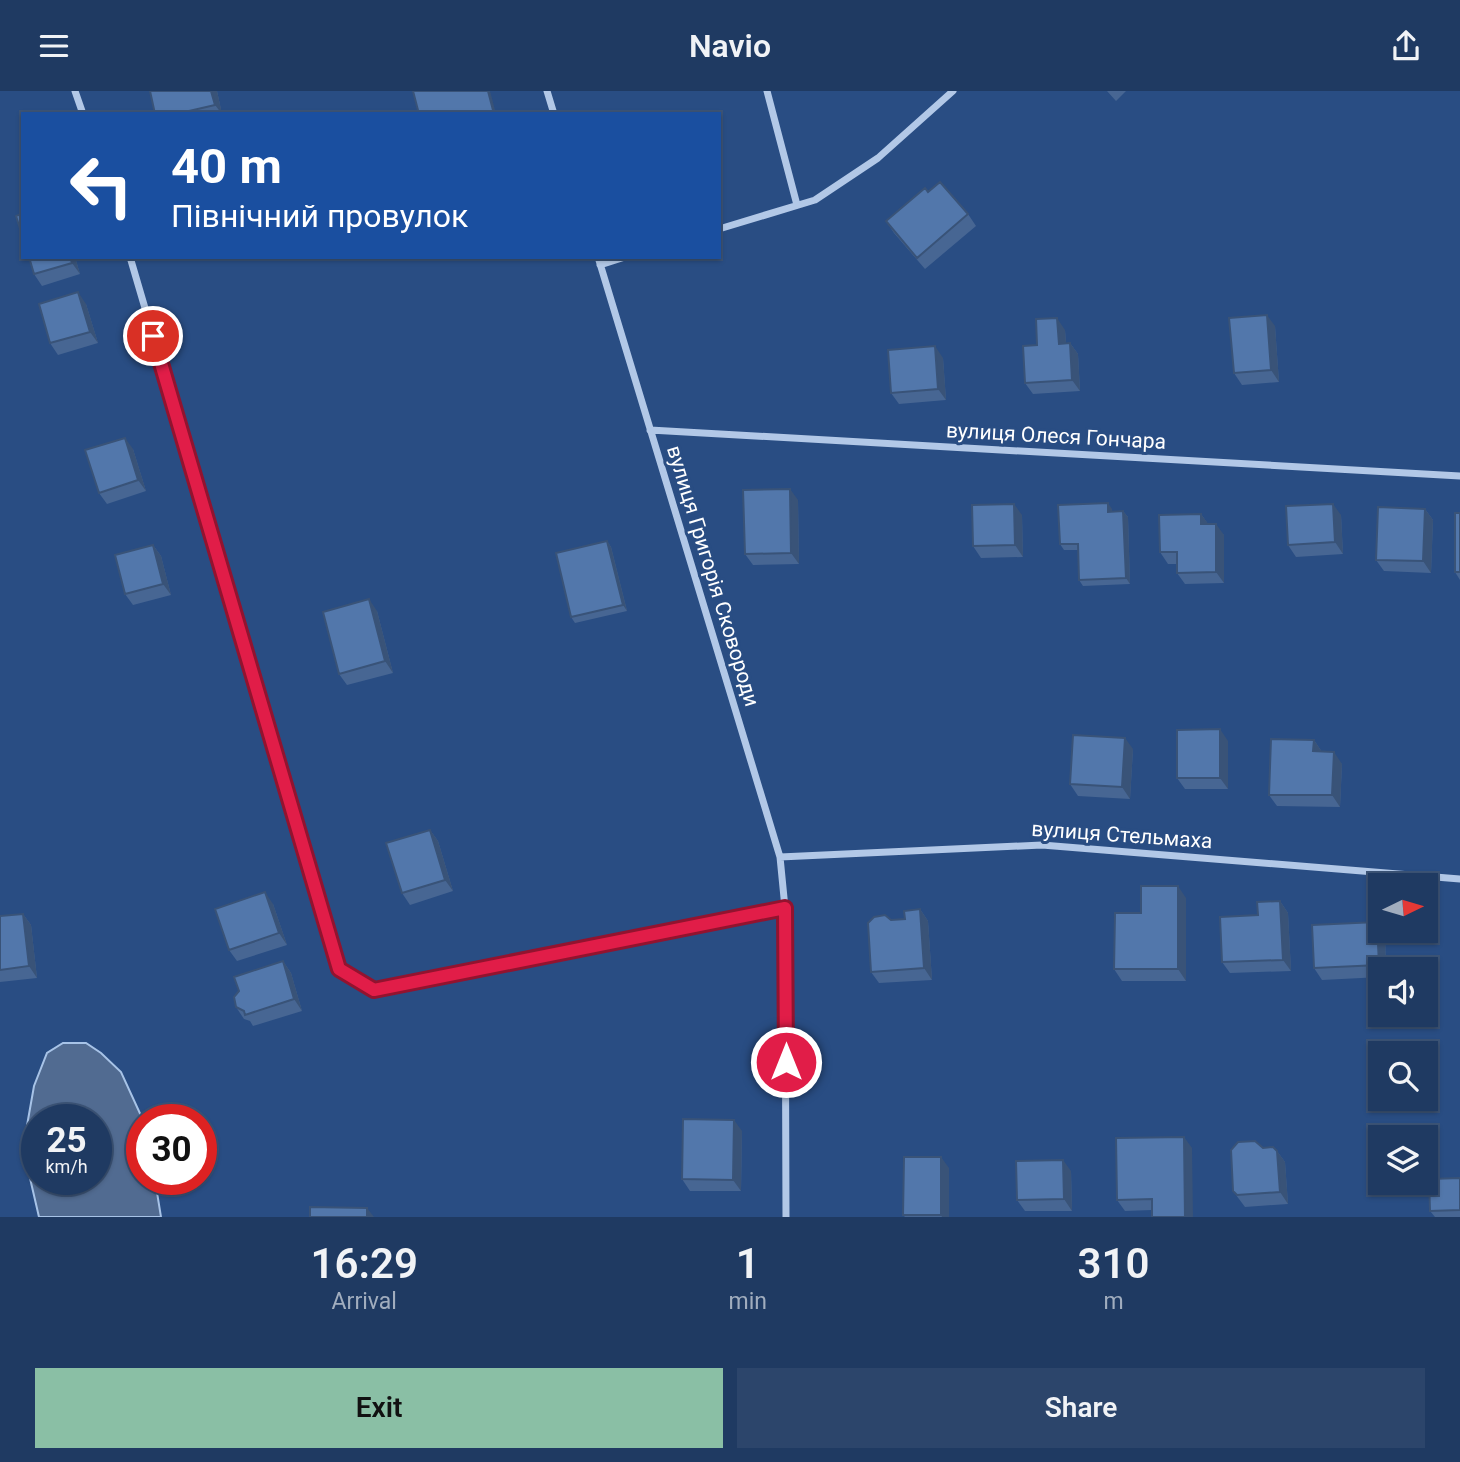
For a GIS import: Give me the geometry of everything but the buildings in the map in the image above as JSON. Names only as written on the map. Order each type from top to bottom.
[{"type":"street","points":[[75,91],[82,112]]},
{"type":"street","points":[[547,91],[553,112]]},
{"type":"street","points":[[767,91],[797,205]]},
{"type":"street","points":[[721,228],[814,200],[878,157],[953,91]]},
{"type":"street","points":[[131,259],[339,969],[374,990],[785,908]]},
{"type":"street","name":"вулиця Григорія Сковороди","points":[[599,261],[780,856],[785,908],[786,1217]]},
{"type":"street","name":"вулиця Олеся Гончара","points":[[650,430],[1460,477]]},
{"type":"street","name":"вулиця Стельмаха","points":[[780,856],[1042,845],[1460,879]]},
{"type":"water","points":[[63,1043],[86,1043],[121,1072],[136,1104],[126,1104],[126,1195],[157,1195],[161,1217],[39,1217],[34,1195],[112,1195],[112,1104],[31,1104],[34,1086],[47,1053]]},
{"type":"route","points":[[153,336],[339,969],[374,990],[785,908],[786,1062]]}]
